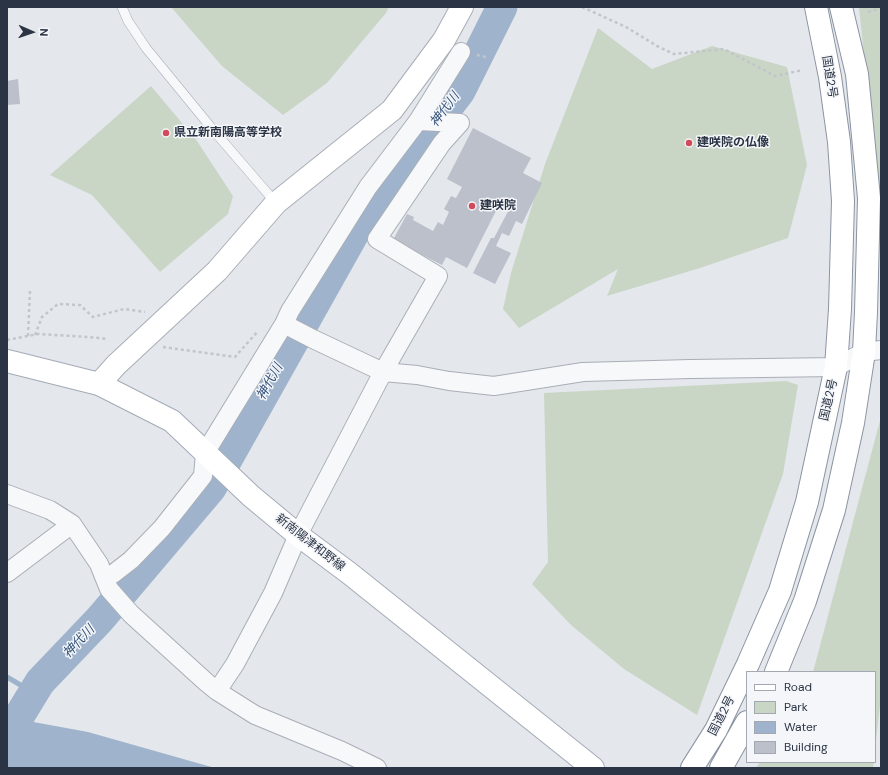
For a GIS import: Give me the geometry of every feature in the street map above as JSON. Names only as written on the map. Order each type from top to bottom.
[{"type":"main road","points":[[99,384],[116,365],[217,271],[276,203],[392,110],[444,40],[462,7]]},
{"type":"main road","name":"国道2号","points":[[692,768],[716,730],[748,664],[780,591],[807,502],[836,367],[840,309],[842,193],[839,142],[830,77],[816,7]]},
{"type":"main road","points":[[776,671],[805,601],[834,510],[853,423],[872,351],[866,312],[869,198],[857,74],[841,7]]},
{"type":"main road","name":"新南陽津和野線","points":[[7,361],[99,384],[172,421],[231,478],[298,535],[593,768]]},
{"type":"main road","name":"国道2号","points":[[722,768],[746,724]]},
{"type":"street","points":[[106,583],[113,574],[131,560],[162,528],[202,476],[210,457],[290,311],[368,186],[418,120],[461,52]]},
{"type":"street","points":[[217,691],[235,664],[273,593],[298,535],[383,372],[438,276],[377,239],[442,143],[460,123],[418,120]]},
{"type":"street","points":[[284,324],[313,340],[383,372],[417,375],[449,381],[494,386],[584,372],[836,367],[872,351]]},
{"type":"street","points":[[7,494],[50,510],[72,524],[99,564],[106,583],[131,614],[217,691],[255,715],[342,751],[377,768]]},
{"type":"street","points":[[7,573],[72,524]]},
{"type":"lane","points":[[122,7],[128,21],[146,48],[214,131],[276,203]]},
{"type":"path","points":[[582,7],[626,27],[657,46],[674,54],[724,49],[775,76],[803,70]]},
{"type":"path","points":[[868,12],[881,8]]},
{"type":"path","points":[[28,336],[30,291]]},
{"type":"path","points":[[35,335],[42,317],[58,304],[80,305],[93,317],[124,309],[146,312]]},
{"type":"path","points":[[160,347],[235,357],[258,330]]},
{"type":"path","points":[[7,340],[35,335],[108,339]]},
{"type":"green space","points":[[171,7],[389,7],[386,13],[327,83],[283,115],[222,66]]},
{"type":"green space","points":[[859,7],[881,7],[881,224],[868,139],[865,65]]},
{"type":"green space","points":[[598,28],[652,69],[712,46],[787,67],[807,165],[788,238],[700,268],[607,296],[618,269],[519,328],[503,309],[511,273],[545,164]]},
{"type":"green space","points":[[151,86],[197,141],[233,196],[228,214],[160,272],[92,195],[50,175]]},
{"type":"green space","points":[[786,381],[798,385],[783,474],[697,715],[624,669],[571,625],[532,584],[548,562],[544,393]]},
{"type":"green space","points":[[881,417],[881,696],[876,740],[876,671],[813,671]]},
{"type":"green space","points":[[759,763],[874,763],[873,768],[756,768]]},
{"type":"water","points":[[17,719],[88,732],[215,768],[7,768],[7,721]]},
{"type":"building","points":[[18,79],[20,104],[7,105],[7,81]]},
{"type":"building","name":"建咲院","points":[[473,128],[531,158],[523,173],[542,183],[522,224],[516,221],[509,236],[502,233],[496,246],[511,253],[495,284],[473,273],[491,238],[494,238],[513,202],[503,197],[467,268],[446,257],[442,265],[393,240],[407,214],[414,217],[413,220],[433,231],[438,222],[443,225],[449,212],[444,209],[451,196],[456,198],[462,187],[447,179]]},
{"type":"waterway","name":"神代川","points":[[7,736],[40,682],[100,619],[211,488],[362,219],[460,91],[502,7]]},
{"type":"waterway","points":[[7,677],[34,693]]},
{"type":"place","name":"県立新南陽高等学校","points":[[166,133]]},
{"type":"place","name":"建咲院の仏像","points":[[689,143]]},
{"type":"place","name":"建咲院","points":[[472,206]]}]
